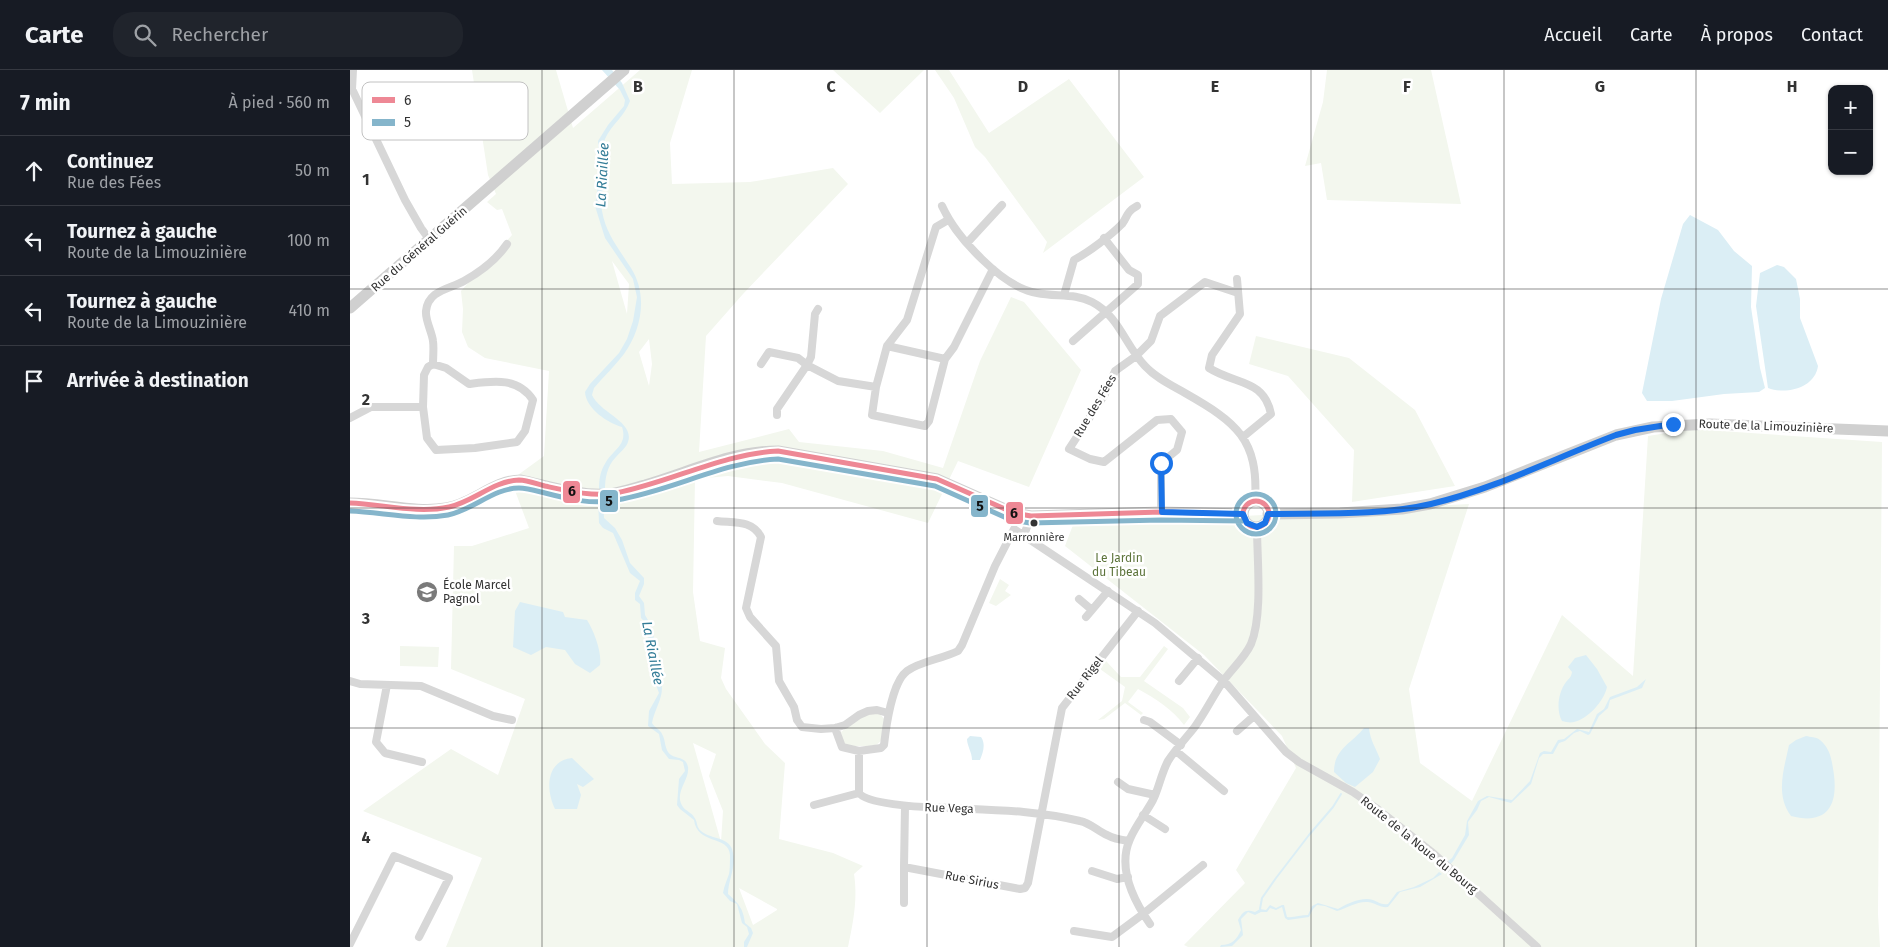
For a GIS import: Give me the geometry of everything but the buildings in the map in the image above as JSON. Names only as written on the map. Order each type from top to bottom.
[{"type":"street","points":[[353,70],[352,89],[362,110]]},
{"type":"street","name":"Rue du Général Guérin","points":[[350,308],[622,72]]},
{"type":"street","points":[[376,140],[405,200],[429,239]]},
{"type":"street","points":[[967,243],[1002,205]]},
{"type":"street","points":[[942,206],[948,220],[967,243],[1007,282],[1037,294],[1079,297],[1093,302],[1107,312],[1136,356],[1160,379],[1221,415],[1243,437],[1251,451],[1255,471],[1255,501]]},
{"type":"street","points":[[1064,295],[1074,260],[1085,255],[1122,223],[1129,211],[1137,206]]},
{"type":"street","points":[[948,220],[936,227],[907,320],[887,346],[876,386],[872,414],[925,426],[929,421],[945,359],[954,347],[993,269]]},
{"type":"street","points":[[1073,341],[1138,284],[1138,275],[1129,270],[1104,238]]},
{"type":"street","points":[[433,364],[433,342],[426,311],[432,298],[442,290],[462,282],[483,268],[501,253],[508,244]]},
{"type":"street","points":[[1237,279],[1240,314],[1212,354],[1209,368],[1258,389],[1269,402],[1271,414],[1243,437]]},
{"type":"street","points":[[1136,356],[1151,341],[1160,316],[1205,282],[1238,292]]},
{"type":"street","points":[[777,415],[777,409],[807,365],[810,357],[815,314],[818,309]]},
{"type":"street","points":[[887,346],[945,359]]},
{"type":"street","points":[[761,364],[769,352],[798,358],[807,365],[838,381],[876,386]]},
{"type":"street","name":"Rue des Fées","points":[[1136,356],[1115,371],[1105,394],[1069,449],[1090,459],[1104,462],[1157,420],[1171,419],[1182,432],[1177,450],[1161,463],[1162,512]]},
{"type":"street","points":[[433,364],[446,368],[469,384],[497,380],[517,386],[527,392],[532,400],[525,431],[517,442],[475,448],[436,450],[427,438],[423,407],[424,375],[428,367],[433,364]]},
{"type":"street","points":[[350,418],[371,407],[423,407]]},
{"type":"street","name":"Route de la Limouzinière","points":[[1268,514],[1340,513],[1402,509],[1430,504],[1493,484],[1616,435],[1653,427],[1710,424],[1883,431]]},
{"type":"street","points":[[350,504],[375,504],[422,509],[446,508],[457,505],[498,484],[512,480],[521,480],[587,493],[607,494],[659,481],[711,462],[758,451],[778,451],[937,479],[1014,512],[1031,516],[1162,512],[1243,514]]},
{"type":"street","points":[[1255,501],[1263,503],[1268,514],[1265,523],[1257,527],[1247,523],[1243,514],[1248,504],[1255,501]]},
{"type":"street","points":[[1024,535],[1031,516]]},
{"type":"street","points":[[717,521],[748,524],[757,530],[760,537],[747,602],[747,612],[776,646],[779,681],[794,707],[799,724],[806,728],[835,728],[845,725],[868,711],[877,710],[888,713],[882,748],[859,751],[842,747],[835,728]]},
{"type":"street","points":[[1150,924],[1132,895],[1126,860],[1129,841],[1142,815],[1156,795],[1168,761],[1211,704],[1224,681],[1246,653],[1251,643],[1255,630],[1258,606],[1257,527]]},
{"type":"street","name":"Route de la Noue du Bourg","points":[[888,713],[899,682],[906,672],[958,651],[995,566],[1014,529],[1138,611],[1198,658],[1224,681],[1286,752],[1376,808],[1441,860],[1537,947]]},
{"type":"street","points":[[1086,617],[1108,591]]},
{"type":"street","points":[[1079,599],[1092,610]]},
{"type":"street","name":"Rue Rigel","points":[[1041,814],[1062,708],[1138,611]]},
{"type":"street","points":[[1179,681],[1198,658]]},
{"type":"street","points":[[350,682],[421,686],[493,716],[512,720]]},
{"type":"street","points":[[387,685],[376,742],[385,753],[422,762]]},
{"type":"street","points":[[1237,731],[1254,716]]},
{"type":"street","points":[[1144,720],[1150,722],[1224,791]]},
{"type":"street","points":[[814,805],[859,793],[859,751]]},
{"type":"street","points":[[1118,782],[1128,789],[1156,795]]},
{"type":"street","name":"Rue Vega","points":[[859,793],[868,799],[905,806],[995,809],[1041,814],[1086,823],[1107,836],[1129,841]]},
{"type":"street","points":[[904,904],[905,806]]},
{"type":"street","name":"Rue Sirius","points":[[904,867],[1023,889],[1028,883],[1041,814]]},
{"type":"street","points":[[1142,815],[1165,829]]},
{"type":"street","points":[[350,944],[394,856],[449,878],[419,937]]},
{"type":"street","points":[[1074,931],[1112,937],[1203,865]]},
{"type":"street","points":[[1092,871],[1117,879],[1128,877]]},
{"type":"green space","points":[[472,70],[556,70],[573,128],[640,70],[692,70],[670,143],[672,184],[750,182],[833,168],[848,184],[743,294],[706,336],[699,452],[789,429],[799,442],[883,451],[943,468],[980,361],[1011,297],[1024,302],[1081,370],[1029,487],[958,461],[928,523],[782,483],[728,476],[695,479],[693,592],[700,641],[725,648],[721,678],[726,689],[765,744],[785,763],[779,839],[833,853],[863,866],[854,874],[855,902],[848,947],[446,947],[482,858],[363,811],[451,749],[498,775],[525,699],[451,669],[454,546],[472,546],[529,528],[511,480],[544,456],[549,371],[485,358],[468,347],[462,332],[463,309],[461,291],[512,235],[502,209],[497,210],[487,202],[496,194],[488,175],[483,140],[528,140],[528,82],[474,82]],"holes":[[[612,261],[629,284],[627,314]],[[649,339],[652,364],[649,386],[639,352]],[[693,743],[716,754],[709,776],[723,811],[721,842]],[[739,888],[777,909],[777,910],[753,925]]]},
{"type":"green space","points":[[833,70],[924,70],[880,113]]},
{"type":"green space","points":[[935,70],[949,70],[989,133],[1069,79],[1144,177],[1043,253],[1047,242],[985,157],[975,147],[954,98]]},
{"type":"green space","points":[[1327,70],[1431,70],[1461,204],[1327,200],[1321,163],[1305,166],[1323,102]]},
{"type":"green space","points":[[1256,336],[1349,358],[1415,410],[1455,486],[1352,502],[1354,450],[1288,376],[1249,364]]},
{"type":"green space","name":"Le Jardin du Tibeau","points":[[1692,429],[1882,442],[1878,914],[1880,947],[1188,947],[1184,945],[1245,883],[1236,870],[1296,768],[1282,736],[1204,655],[1065,546],[1073,525],[1469,504],[1409,689],[1420,763],[1472,801],[1562,615],[1633,676],[1648,436]]},
{"type":"green space","points":[[1000,579],[1009,585],[1005,591],[1011,595],[996,606],[989,603]]},
{"type":"green space","points":[[400,646],[439,647],[438,667],[400,666]]},
{"type":"green space","points":[[1164,646],[1168,649],[1144,681],[1183,708],[1190,717],[1184,725],[1163,705],[1138,689],[1128,702],[1143,713],[1141,715],[1125,703],[1104,719],[1098,720],[1122,701],[1125,687],[1100,669],[1106,661],[1121,677],[1140,677]]},
{"type":"green space","points":[[880,714],[885,720],[883,736],[879,743],[870,746],[848,746],[843,744],[841,732],[862,715]]},
{"type":"water","name":"La Riaillée","points":[[602,70],[612,70],[622,83],[630,101],[605,139],[605,178],[602,211],[610,234],[636,278],[640,289],[641,312],[639,323],[630,344],[624,354],[594,388],[592,395],[602,407],[622,423],[629,435],[627,444],[609,468],[605,490],[599,490],[602,469],[619,447],[623,433],[622,427],[604,419],[593,409],[586,398],[585,392],[619,353],[627,339],[633,321],[637,297],[633,279],[605,238],[595,206],[600,169],[598,141],[608,125],[624,106],[625,100],[620,90]]},
{"type":"water","points":[[1690,215],[1718,230],[1734,251],[1752,266],[1751,307],[1760,368],[1765,388],[1759,392],[1724,394],[1672,401],[1647,401],[1642,393],[1661,299],[1683,224]]},
{"type":"water","points":[[1777,265],[1784,267],[1796,279],[1800,299],[1800,318],[1818,366],[1816,374],[1806,384],[1799,388],[1783,391],[1768,388],[1756,306],[1760,273]]},
{"type":"water","name":"La Riaillée","points":[[598,497],[603,497],[604,518],[615,528],[622,540],[630,563],[644,578],[644,584],[639,596],[644,603],[645,615],[652,627],[662,688],[661,697],[652,723],[661,732],[669,753],[684,760],[687,764],[687,777],[680,797],[683,807],[693,816],[701,831],[725,841],[731,848],[734,858],[728,894],[740,907],[745,923],[751,928],[753,933],[747,947],[744,947],[744,942],[749,934],[747,927],[742,923],[737,904],[730,901],[723,893],[729,872],[730,855],[728,849],[701,833],[696,828],[694,820],[677,805],[679,779],[685,771],[683,762],[669,759],[662,750],[659,734],[648,726],[649,711],[659,693],[656,685],[656,674],[650,656],[647,624],[641,618],[640,604],[635,600],[635,593],[640,581],[630,573],[613,533],[603,528],[599,523]]},
{"type":"water","points":[[520,602],[563,612],[565,617],[587,620],[597,642],[600,665],[590,673],[575,664],[565,650],[546,647],[531,655],[513,647],[515,611]]},
{"type":"water","points":[[1586,655],[1597,669],[1607,687],[1603,698],[1595,709],[1585,717],[1572,722],[1562,721],[1559,712],[1559,702],[1563,686],[1572,674],[1568,667],[1575,658]]},
{"type":"water","points":[[1646,679],[1642,688],[1610,700],[1608,708],[1599,716],[1590,734],[1588,735],[1580,731],[1574,733],[1565,741],[1559,743],[1553,754],[1543,754],[1539,758],[1531,784],[1511,803],[1489,797],[1481,801],[1468,822],[1469,835],[1449,866],[1447,862],[1452,858],[1465,835],[1467,821],[1478,801],[1487,796],[1512,800],[1530,781],[1540,753],[1544,751],[1551,752],[1558,740],[1564,739],[1577,729],[1589,732],[1597,714],[1604,709],[1610,697],[1637,687]]},
{"type":"water","points":[[1364,728],[1369,728],[1380,759],[1373,772],[1355,787],[1346,783],[1334,772],[1335,764],[1344,747]]},
{"type":"water","points":[[970,736],[981,737],[983,740],[984,748],[980,760],[972,760],[967,742]]},
{"type":"water","points":[[1806,736],[1819,739],[1827,747],[1834,775],[1834,797],[1831,805],[1821,816],[1813,818],[1791,816],[1786,808],[1782,791],[1783,772],[1789,745]]},
{"type":"water","points":[[572,758],[594,779],[583,787],[577,784],[581,795],[577,809],[555,809],[549,786],[552,771],[563,760]]},
{"type":"water","points":[[1439,872],[1442,874],[1420,887],[1400,892],[1388,907],[1364,902],[1337,911],[1317,905],[1309,917],[1288,920],[1285,918],[1282,907],[1276,910],[1270,908],[1267,912],[1255,915],[1248,912],[1241,919],[1243,935],[1232,946],[1220,947],[1221,945],[1231,943],[1238,936],[1241,930],[1238,920],[1245,912],[1249,911],[1255,912],[1260,909],[1266,910],[1270,905],[1276,908],[1284,905],[1287,917],[1292,917],[1308,915],[1312,906],[1318,903],[1338,909],[1364,899],[1388,904],[1397,892],[1414,887],[1433,878]]},
{"type":"waterway","points":[[1260,909],[1262,898],[1276,878],[1333,807],[1341,794]]},
{"type":"transit line","name":"6","points":[[350,503],[412,509],[437,509],[466,501],[500,484],[519,480],[580,493],[616,493],[737,457],[778,451],[937,479],[1014,513],[1031,516],[1161,512],[1243,514]]},
{"type":"transit line","name":"5","points":[[350,511],[411,517],[436,517],[466,509],[492,495],[519,488],[580,501],[607,501],[637,496],[737,465],[778,459],[935,486],[1011,520],[1030,523],[1161,520],[1243,521]]},
{"type":"transit line","name":"5","points":[[1260,494],[1267,497],[1273,503],[1276,514],[1275,522],[1267,531],[1260,534],[1252,534],[1245,531],[1237,522],[1236,510],[1239,503],[1248,495],[1260,494]]},
{"type":"transit line","name":"6","points":[[1256,501],[1265,505],[1269,514],[1265,523],[1256,527],[1247,523],[1243,514],[1247,505],[1256,501]]},
{"type":"place","name":"Marronnière","points":[[1034,523]]},
{"type":"place","name":"École Marcel Pagnol","points":[[427,592]]},
{"type":"route","points":[[1161,463],[1162,512],[1243,514],[1247,523],[1257,527],[1265,523],[1268,514],[1340,513],[1402,509],[1430,504],[1485,487],[1616,435],[1673,424]]}]
